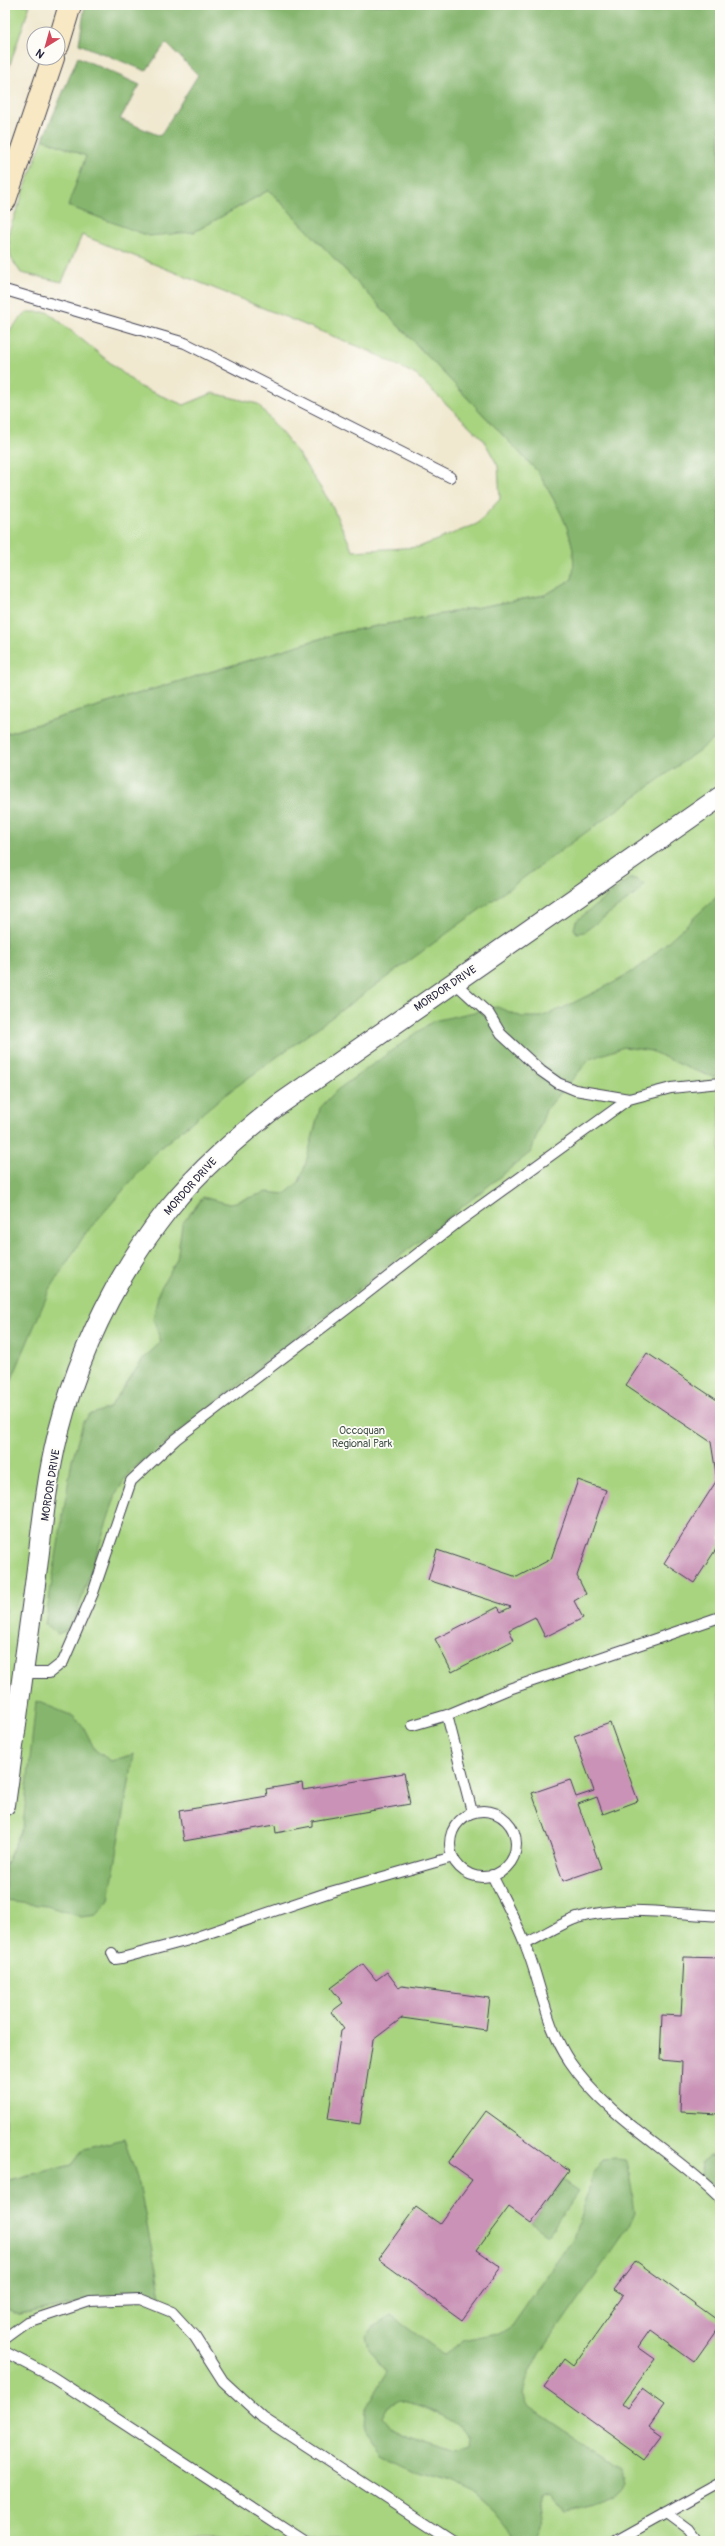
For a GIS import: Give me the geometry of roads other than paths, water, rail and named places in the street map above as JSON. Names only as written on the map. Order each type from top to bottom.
[{"type":"main road","points":[[64,26],[70,5]]},
{"type":"main road","points":[[5,200],[51,66]]},
{"type":"street","name":"MORDOR DRIVE","points":[[5,1805],[46,1505],[58,1436],[69,1396],[86,1350],[125,1271],[170,1207],[226,1148],[276,1106],[720,797]]},
{"type":"lane","points":[[5,290],[184,343],[450,477]]},
{"type":"lane","points":[[454,982],[489,1014],[501,1034],[541,1071],[558,1083],[575,1090],[629,1099]]},
{"type":"lane","points":[[23,1673],[49,1673],[63,1662],[93,1593],[127,1489],[141,1470],[176,1439],[457,1223],[629,1099],[671,1088],[720,1083]]},
{"type":"lane","points":[[413,1725],[447,1715],[509,1689],[720,1617]]},
{"type":"lane","points":[[447,1715],[472,1812]]},
{"type":"lane","points":[[472,1812],[493,1812],[502,1817],[514,1834],[514,1854],[501,1871],[492,1875],[482,1876],[465,1871],[453,1857],[451,1835],[463,1818],[472,1812]]},
{"type":"lane","points":[[112,1954],[115,1958],[122,1958],[184,1941],[327,1893],[453,1857]]},
{"type":"lane","points":[[492,1875],[525,1944],[547,2017],[557,2039],[575,2068],[612,2111],[702,2180],[720,2198]]},
{"type":"lane","points":[[525,1944],[576,1919],[596,1914],[617,1911],[720,1916]]},
{"type":"lane","points":[[5,2338],[27,2322],[90,2301],[140,2299],[172,2312],[195,2337],[223,2381],[263,2418],[451,2541]]},
{"type":"lane","points":[[5,2352],[51,2376],[303,2541]]},
{"type":"lane","points":[[616,2541],[720,2483]]},
{"type":"lane","points":[[666,2513],[689,2530],[697,2541]]},
{"type":"park label","name":"Occoquan Regional Park","points":[[362,1436]]}]
